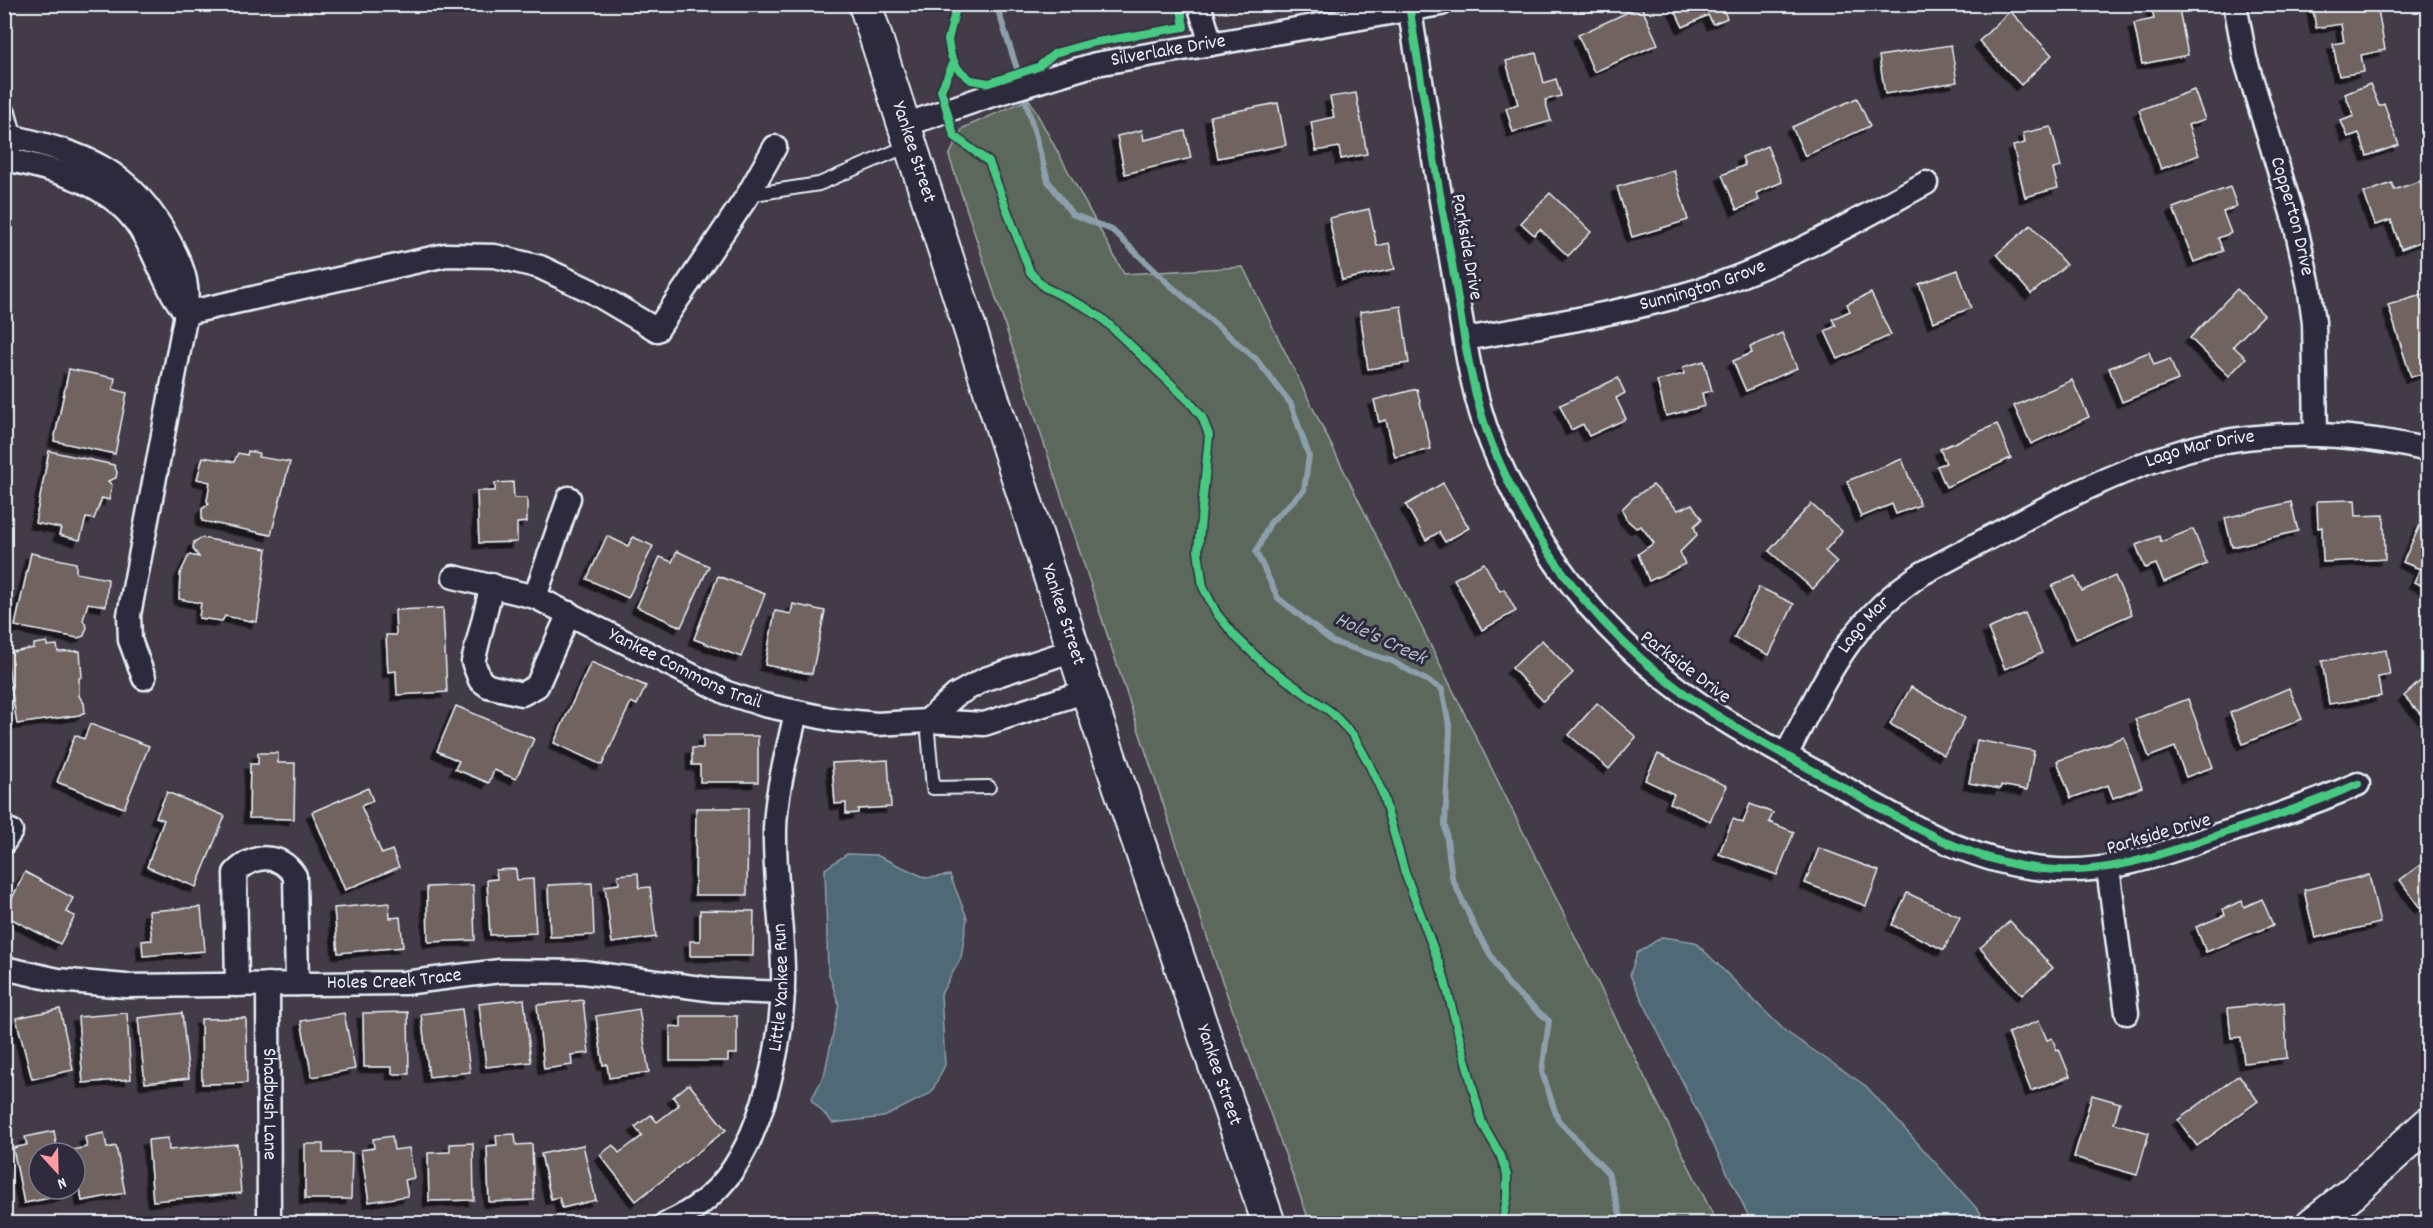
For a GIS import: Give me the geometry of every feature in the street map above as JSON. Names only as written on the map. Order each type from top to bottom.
[{"type":"street","name":"Yankee Street","points":[[865,4],[1087,692],[1269,1224]]},
{"type":"street","points":[[1199,4],[1211,44]]},
{"type":"street","name":"Silverlake Drive","points":[[908,135],[994,94],[1096,64],[1441,4]]},
{"type":"street","name":"Copperton Drive","points":[[2235,4],[2245,58],[2295,223],[2309,286],[2314,322],[2316,434]]},
{"type":"street","name":"Parkside Drive","points":[[1410,10],[1465,339],[1479,404],[1491,443],[1530,524],[1573,587],[1618,638],[1664,678],[1694,700],[1786,755],[1940,842],[1987,859],[2025,867],[2058,870],[2108,868],[2139,861],[2314,803],[2358,784]]},
{"type":"street","points":[[4,114],[10,136],[5,161],[76,177],[113,199],[130,214],[144,233],[171,294],[186,313]]},
{"type":"street","points":[[10,136],[69,151],[92,161],[128,185],[147,203],[172,247],[188,287],[186,313],[129,615],[130,639],[144,678]]},
{"type":"street","points":[[186,313],[446,255],[495,256],[540,267],[591,291],[657,330],[748,195],[775,147]]},
{"type":"street","name":"Sunnington Grove","points":[[1465,339],[1619,311],[1702,289],[1767,264],[1926,183]]},
{"type":"street","name":"Lago Mar Drive","points":[[1987,540],[2088,488],[2174,453],[2241,440],[2316,434],[2391,441],[2428,450]]},
{"type":"street","points":[[535,597],[569,498]]},
{"type":"street","name":"Lago Mar","points":[[1786,755],[1838,658],[1874,610],[1923,573],[1987,540]]},
{"type":"street","name":"Yankee Commons Trail","points":[[454,577],[535,597],[727,693],[796,712],[877,724],[927,721],[984,724],[1087,692]]},
{"type":"street","points":[[492,585],[473,662],[480,680],[488,686],[522,694],[537,686],[569,613]]},
{"type":"street","points":[[927,721],[956,695],[985,679],[1074,650]]},
{"type":"street","name":"Little Yankee Run","points":[[666,1224],[700,1205],[719,1187],[740,1157],[764,1100],[774,1062],[783,993],[775,828],[777,797],[796,712]]},
{"type":"street","points":[[237,985],[235,873],[245,862],[258,859],[275,860],[288,865],[295,876],[297,984]]},
{"type":"street","points":[[2108,868],[2127,1013]]},
{"type":"street","name":"Holes Creek Trace","points":[[4,968],[93,985],[404,983],[530,970],[583,972],[716,990],[783,993]]},
{"type":"street","name":"Shadbush Lane","points":[[268,984],[269,1224]]},
{"type":"street","points":[[2312,1224],[2353,1192],[2428,1124]]},
{"type":"lane","points":[[748,195],[819,184],[908,135]]},
{"type":"lane","points":[[927,721],[933,789],[989,787]]},
{"type":"green space","points":[[1029,99],[1124,274],[1243,267],[1717,1223],[1310,1223],[1217,967],[949,156],[963,128]]},
{"type":"water","points":[[847,854],[876,855],[926,878],[950,875],[967,918],[961,958],[941,994],[945,1065],[931,1093],[884,1117],[833,1123],[811,1100],[824,1076],[839,1005],[828,971],[825,869]]},
{"type":"water","points":[[1662,937],[1695,942],[1785,1031],[1866,1086],[1980,1212],[1983,1223],[1752,1223],[1630,975],[1637,953]]},
{"type":"building","points":[[1672,4],[1726,4],[1722,7],[1727,18],[1713,24],[1708,15],[1683,27]]},
{"type":"building","points":[[2151,4],[2178,4],[2188,55],[2142,64],[2134,23],[2154,19]]},
{"type":"building","points":[[2312,4],[2377,4],[2385,50],[2361,55],[2364,72],[2339,76],[2333,44],[2344,42],[2341,24],[2316,28]]},
{"type":"building","points":[[1641,6],[1658,44],[1594,72],[1578,35]]},
{"type":"building","points":[[2010,11],[2052,55],[2021,85],[1979,41]]},
{"type":"building","points":[[1951,45],[1957,82],[1885,94],[1879,56]]},
{"type":"building","points":[[1536,53],[1544,83],[1556,79],[1561,96],[1545,100],[1551,121],[1513,132],[1506,108],[1518,104],[1506,61]]},
{"type":"building","points":[[2370,84],[2379,106],[2384,104],[2399,145],[2367,156],[2359,133],[2348,137],[2341,121],[2354,116],[2345,94]]},
{"type":"building","points":[[2194,90],[2205,119],[2188,125],[2199,155],[2161,169],[2139,110]]},
{"type":"building","points":[[1356,93],[1367,154],[1341,159],[1339,147],[1316,151],[1311,122],[1334,117],[1330,97]]},
{"type":"building","points":[[1857,98],[1870,126],[1805,156],[1792,127]]},
{"type":"building","points":[[1278,103],[1286,145],[1218,158],[1210,116]]},
{"type":"building","points":[[2051,127],[2061,167],[2053,169],[2058,188],[2025,197],[2013,146],[2025,143],[2023,133]]},
{"type":"building","points":[[1142,130],[1144,140],[1185,131],[1191,158],[1125,174],[1117,136]]},
{"type":"building","points":[[1767,146],[1782,182],[1756,193],[1759,200],[1737,210],[1722,175],[1745,165],[1742,157]]},
{"type":"building","points":[[1674,170],[1688,220],[1632,237],[1617,187]]},
{"type":"building","points":[[2420,181],[2428,206],[2428,239],[2401,249],[2391,220],[2375,225],[2364,193],[2392,183],[2394,190]]},
{"type":"building","points":[[2230,187],[2237,206],[2223,212],[2231,233],[2218,238],[2223,251],[2194,262],[2173,208]]},
{"type":"building","points":[[1550,193],[1591,232],[1568,256],[1540,229],[1534,235],[1521,223]]},
{"type":"building","points":[[1369,209],[1377,246],[1389,243],[1395,269],[1342,280],[1329,218]]},
{"type":"building","points":[[2031,225],[2066,265],[2031,294],[1997,254]]},
{"type":"building","points":[[1958,270],[1971,308],[1933,322],[1919,284]]},
{"type":"building","points":[[2237,289],[2264,315],[2233,346],[2246,358],[2229,376],[2190,338]]},
{"type":"building","points":[[1871,293],[1891,335],[1838,359],[1825,331],[1836,326],[1832,319],[1850,311],[1847,304]]},
{"type":"building","points":[[2425,294],[2428,305],[2428,372],[2411,377],[2388,305]]},
{"type":"building","points":[[1401,306],[1409,363],[1368,369],[1360,312]]},
{"type":"building","points":[[1782,333],[1797,368],[1746,391],[1733,361],[1752,353],[1750,347]]},
{"type":"building","points":[[2149,352],[2154,365],[2170,359],[2178,380],[2122,402],[2109,368]]},
{"type":"building","points":[[1704,361],[1712,391],[1702,393],[1705,406],[1666,416],[1657,381],[1684,374],[1683,367]]},
{"type":"building","points":[[69,369],[115,378],[113,389],[127,393],[115,454],[54,441]]},
{"type":"building","points":[[1618,378],[1625,393],[1616,398],[1626,419],[1589,436],[1583,424],[1571,430],[1560,405]]},
{"type":"building","points":[[2072,380],[2089,417],[2031,444],[2014,406]]},
{"type":"building","points":[[1417,389],[1431,449],[1395,457],[1386,420],[1379,422],[1374,400]]},
{"type":"building","points":[[1997,424],[2011,458],[1946,487],[1937,466],[1946,463],[1940,449]]},
{"type":"building","points":[[49,451],[114,465],[117,472],[116,478],[108,481],[112,485],[109,500],[102,498],[94,519],[86,518],[80,540],[59,535],[61,528],[35,523]]},
{"type":"building","points":[[248,451],[259,453],[258,457],[290,462],[271,535],[202,521],[202,509],[209,504],[207,501],[210,482],[197,479],[203,457],[234,462],[238,453],[247,455]]},
{"type":"building","points":[[1902,459],[1920,505],[1896,514],[1892,504],[1861,517],[1847,481]]},
{"type":"building","points":[[513,482],[514,498],[527,498],[527,522],[517,523],[517,542],[479,543],[477,491],[495,491],[495,483]]},
{"type":"building","points":[[1443,483],[1469,528],[1445,542],[1439,532],[1426,540],[1406,505]]},
{"type":"building","points":[[1653,485],[1678,510],[1692,504],[1702,519],[1694,526],[1697,535],[1680,552],[1685,564],[1649,581],[1638,554],[1654,543],[1641,526],[1636,528],[1626,519],[1622,509],[1634,497]]},
{"type":"building","points":[[2355,500],[2356,516],[2384,515],[2385,559],[2323,562],[2322,527],[2318,528],[2317,501]]},
{"type":"building","points":[[2291,502],[2298,531],[2232,547],[2225,518]]},
{"type":"building","points":[[1811,504],[1842,531],[1825,551],[1837,562],[1813,589],[1769,551]]},
{"type":"building","points":[[2421,523],[2428,527],[2428,588],[2414,582],[2420,569],[2403,562]]},
{"type":"building","points":[[2193,529],[2207,564],[2164,582],[2156,564],[2145,568],[2136,545],[2159,536],[2161,542]]},
{"type":"building","points":[[607,536],[628,546],[633,537],[653,546],[628,598],[587,579]]},
{"type":"building","points":[[201,538],[267,549],[257,622],[225,616],[222,621],[199,618],[201,603],[179,599],[180,574],[189,555],[199,557],[193,549],[194,542]]},
{"type":"building","points":[[677,551],[709,566],[681,627],[637,607],[660,557],[672,562]]},
{"type":"building","points":[[31,553],[76,563],[76,573],[108,579],[106,606],[88,603],[83,620],[87,627],[84,636],[78,638],[15,626]]},
{"type":"building","points":[[1484,563],[1500,591],[1504,589],[1516,611],[1482,630],[1454,579]]},
{"type":"building","points":[[718,576],[765,594],[741,657],[694,639]]},
{"type":"building","points":[[2075,576],[2082,591],[2115,576],[2132,614],[2076,639],[2052,586]]},
{"type":"building","points":[[1759,587],[1794,604],[1769,655],[1734,638]]},
{"type":"building","points":[[793,604],[825,611],[812,674],[765,665],[775,611],[791,614]]},
{"type":"building","points":[[443,608],[447,692],[397,695],[396,671],[388,672],[386,635],[396,635],[395,610]]},
{"type":"building","points":[[2025,613],[2042,653],[2005,669],[1988,629]]},
{"type":"building","points":[[1542,640],[1573,673],[1543,701],[1512,668]]},
{"type":"building","points":[[47,642],[47,646],[57,645],[58,652],[80,651],[82,677],[79,678],[79,696],[84,703],[85,712],[79,715],[17,724],[6,653],[34,648],[34,644]]},
{"type":"building","points":[[2386,650],[2390,675],[2378,677],[2381,696],[2329,704],[2322,661]]},
{"type":"building","points":[[591,662],[646,686],[637,705],[631,702],[602,765],[554,743]]},
{"type":"building","points":[[2428,674],[2428,722],[2404,696]]},
{"type":"building","points":[[1911,687],[1965,718],[1944,755],[1890,724]]},
{"type":"building","points":[[2289,688],[2302,719],[2243,744],[2230,713]]},
{"type":"building","points":[[2188,699],[2213,767],[2186,777],[2175,747],[2149,757],[2135,719]]},
{"type":"building","points":[[1597,703],[1636,737],[1609,769],[1569,735]]},
{"type":"building","points":[[456,706],[534,739],[516,779],[494,770],[489,783],[455,769],[459,761],[437,751]]},
{"type":"building","points":[[90,724],[149,746],[124,808],[57,782],[75,735],[84,739]]},
{"type":"building","points":[[703,736],[758,736],[758,782],[700,782],[700,765],[692,765],[692,748],[703,748]]},
{"type":"building","points":[[2124,737],[2142,787],[2113,798],[2108,785],[2071,798],[2057,761]]},
{"type":"building","points":[[1977,740],[2034,751],[2027,790],[2001,785],[2000,789],[1969,783]]},
{"type":"building","points":[[258,753],[278,753],[278,763],[295,763],[294,819],[249,818],[250,764],[258,764]]},
{"type":"building","points":[[1658,754],[1727,786],[1710,821],[1670,803],[1674,794],[1645,780]]},
{"type":"building","points":[[888,760],[891,807],[858,809],[858,813],[846,814],[846,803],[835,804],[832,763]]},
{"type":"building","points":[[368,788],[373,801],[361,806],[382,854],[392,850],[399,867],[345,890],[312,812]]},
{"type":"building","points":[[167,792],[225,816],[196,887],[147,867],[164,820],[156,817]]},
{"type":"building","points":[[1750,804],[1773,813],[1769,822],[1794,832],[1777,875],[1719,854],[1733,819],[1743,823]]},
{"type":"building","points":[[696,808],[748,808],[747,895],[695,895]]},
{"type":"building","points":[[1819,848],[1879,871],[1866,906],[1805,883]]},
{"type":"building","points":[[2428,859],[2428,901],[2420,908],[2400,880]]},
{"type":"building","points":[[516,869],[517,880],[533,879],[536,933],[490,935],[487,880],[497,879],[496,870]]},
{"type":"building","points":[[25,872],[73,898],[66,912],[75,916],[60,944],[4,915]]},
{"type":"building","points":[[638,873],[639,888],[650,887],[656,937],[612,943],[605,886],[619,884],[618,875]]},
{"type":"building","points":[[2369,875],[2380,923],[2315,938],[2304,890]]},
{"type":"building","points":[[592,883],[594,935],[550,937],[548,885]]},
{"type":"building","points":[[473,885],[475,940],[428,942],[427,887]]},
{"type":"building","points":[[1907,893],[1960,917],[1944,950],[1892,925]]},
{"type":"building","points":[[2262,899],[2273,925],[2206,952],[2196,927],[2225,915],[2223,909],[2242,901],[2244,907]]},
{"type":"building","points":[[389,903],[390,918],[400,917],[403,947],[338,953],[334,908]]},
{"type":"building","points":[[201,907],[205,951],[143,956],[142,941],[152,940],[149,911]]},
{"type":"building","points":[[700,910],[754,911],[753,956],[690,956],[690,941],[700,941]]},
{"type":"building","points":[[2010,921],[2053,968],[2022,995],[1980,948]]},
{"type":"building","points":[[524,999],[531,1062],[486,1067],[479,1004]]},
{"type":"building","points":[[583,1000],[589,1053],[571,1055],[572,1065],[544,1069],[537,1005]]},
{"type":"building","points":[[2284,1002],[2287,1058],[2244,1063],[2241,1037],[2231,1038],[2228,1008]]},
{"type":"building","points":[[60,1009],[73,1070],[32,1079],[16,1018]]},
{"type":"building","points":[[462,1009],[470,1072],[429,1077],[421,1014]]},
{"type":"building","points":[[639,1009],[649,1072],[609,1078],[607,1064],[603,1065],[596,1016]]},
{"type":"building","points":[[408,1012],[409,1074],[392,1074],[392,1067],[364,1067],[363,1013]]},
{"type":"building","points":[[127,1013],[131,1079],[83,1083],[78,1017]]},
{"type":"building","points":[[182,1013],[189,1078],[145,1083],[138,1018]]},
{"type":"building","points":[[344,1013],[355,1069],[312,1077],[301,1021]]},
{"type":"building","points":[[681,1016],[737,1016],[737,1054],[728,1054],[728,1061],[670,1061],[670,1026],[681,1027]]},
{"type":"building","points":[[246,1018],[247,1083],[202,1084],[201,1019]]},
{"type":"building","points":[[2039,1021],[2047,1040],[2052,1038],[2057,1050],[2059,1049],[2070,1076],[2031,1091],[2008,1033]]},
{"type":"building","points":[[2239,1075],[2258,1101],[2197,1146],[2178,1120]]},
{"type":"building","points":[[689,1084],[726,1130],[636,1201],[600,1155],[613,1145],[619,1153],[642,1136],[635,1127],[651,1115],[657,1122],[679,1105],[673,1097]]},
{"type":"building","points":[[2092,1095],[2120,1103],[2114,1123],[2149,1133],[2137,1175],[2074,1157]]},
{"type":"building","points":[[54,1131],[56,1141],[27,1141],[27,1145],[25,1137]]},
{"type":"building","points":[[104,1133],[107,1148],[116,1146],[125,1193],[87,1200],[87,1141],[85,1137]]},
{"type":"building","points":[[515,1134],[516,1145],[532,1144],[534,1200],[489,1202],[487,1146],[497,1145],[496,1135]]},
{"type":"building","points":[[392,1136],[394,1150],[409,1148],[414,1178],[405,1180],[408,1196],[369,1202],[361,1150],[374,1148],[373,1139]]},
{"type":"building","points":[[168,1138],[169,1150],[237,1144],[241,1193],[153,1201],[148,1140]]},
{"type":"building","points":[[473,1143],[474,1200],[429,1201],[428,1153],[450,1152],[450,1144]]},
{"type":"building","points":[[305,1144],[323,1144],[323,1153],[352,1153],[351,1199],[305,1199]]},
{"type":"building","points":[[27,1145],[27,1201],[34,1201],[24,1203],[13,1148]]},
{"type":"building","points":[[583,1145],[596,1200],[562,1208],[559,1197],[551,1199],[541,1154]]},
{"type":"waterway","name":"Hole's Creek","points":[[996,4],[1021,81]]},
{"type":"waterway","name":"Hole's Creek","points":[[1023,91],[1048,181],[1072,214],[1112,230],[1170,285],[1256,359],[1291,404],[1309,456],[1304,490],[1270,523],[1256,552],[1278,598],[1333,642],[1392,661],[1442,689],[1450,730],[1445,824],[1452,878],[1477,932],[1509,986],[1549,1021],[1542,1072],[1558,1120],[1608,1173],[1623,1224]]},
{"type":"cycle path","points":[[957,4],[948,40],[951,56],[958,69],[971,80],[989,83],[1038,67],[1055,53],[1091,43],[1184,27],[1180,4]]},
{"type":"cycle path","points":[[1410,11],[1468,359],[1484,424],[1507,479],[1524,512],[1563,573],[1610,628],[1664,678],[1731,724],[1899,819],[1975,853],[2001,862],[2028,867],[2078,870],[2139,860],[2271,818],[2358,784]]},
{"type":"cycle path","points":[[954,62],[941,90],[954,136],[989,162],[1030,272],[1044,287],[1085,307],[1103,319],[1189,401],[1202,417],[1209,435],[1198,551],[1203,587],[1217,614],[1237,638],[1264,664],[1331,712],[1353,735],[1367,760],[1382,792],[1405,873],[1443,974],[1482,1123],[1500,1154],[1507,1175],[1507,1198],[1502,1224]]}]
